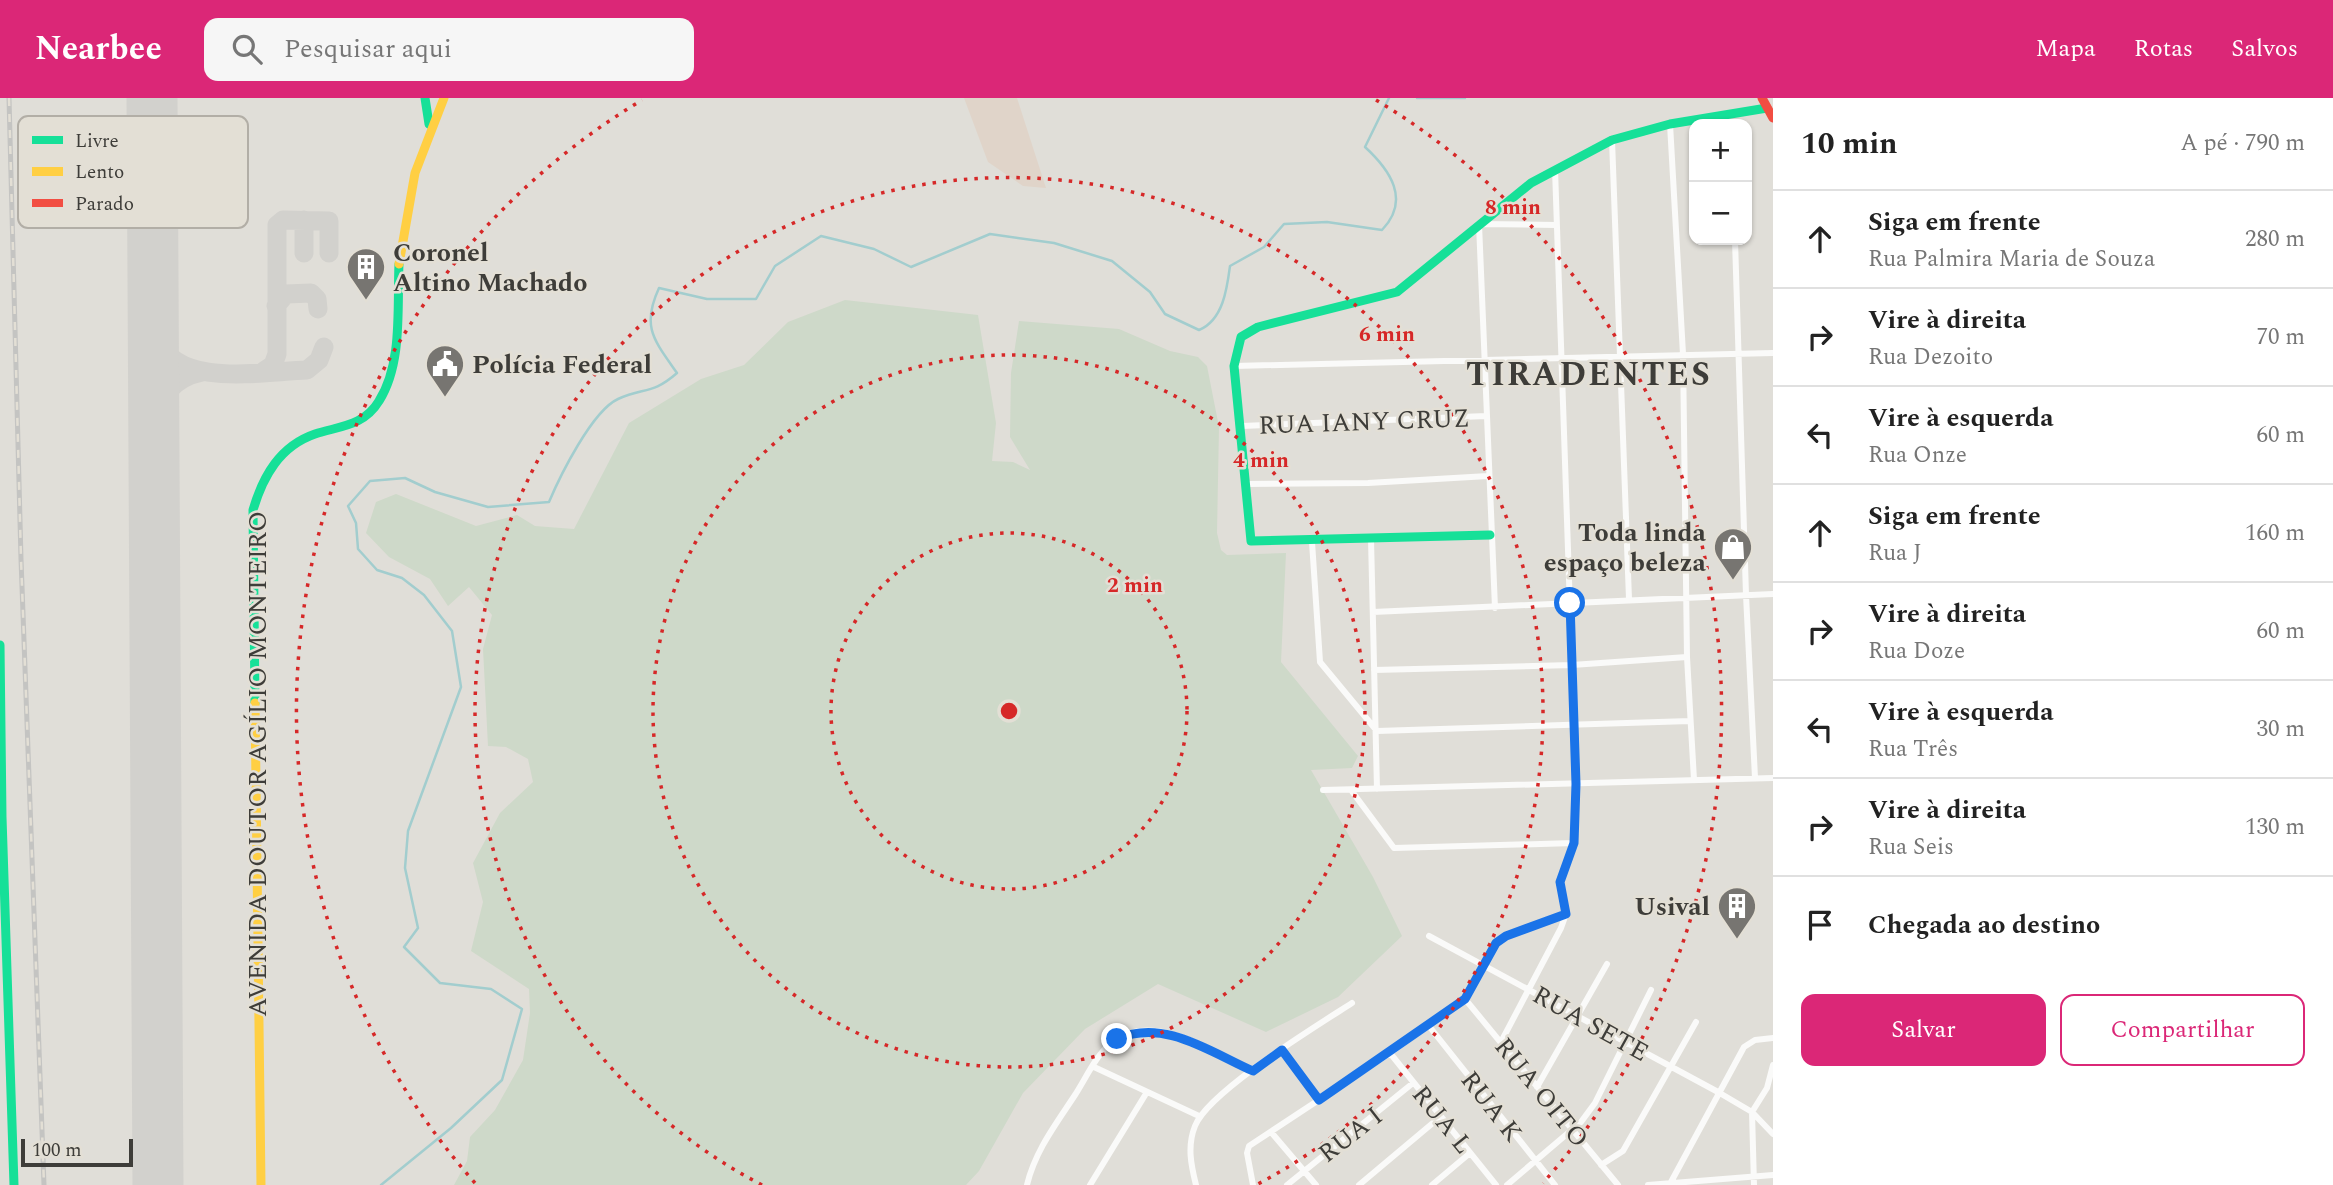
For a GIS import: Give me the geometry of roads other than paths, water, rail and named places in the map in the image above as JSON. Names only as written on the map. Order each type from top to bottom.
[{"type":"street","points":[[426,98],[443,98]]},
{"type":"street","name":"AVENIDA DOUTOR AGÍLIO MONTEIRO","points":[[426,98],[430,126]]},
{"type":"street","name":"AVENIDA DOUTOR AGÍLIO MONTEIRO","points":[[261,1185],[253,510],[259,485],[273,463],[293,446],[314,435],[349,428],[370,413],[387,386],[401,248],[430,126],[443,98]]},
{"type":"street","points":[[1762,98],[1773,118]]},
{"type":"street","points":[[1731,119],[1767,108]]},
{"type":"street","points":[[1490,535],[1312,542],[1251,541],[1242,426],[1234,366],[1235,346],[1242,334],[1250,329],[1396,292],[1479,224],[1555,169],[1612,140],[1670,124],[1689,122]]},
{"type":"street","points":[[1670,124],[1683,354],[1687,657],[1694,779]]},
{"type":"street","points":[[1612,140],[1629,598]]},
{"type":"street","points":[[1502,1042],[1531,989],[1566,914],[1560,882],[1574,843],[1576,784],[1555,169]]},
{"type":"street","points":[[1479,224],[1556,225]]},
{"type":"street","points":[[1479,224],[1482,359],[1494,608]]},
{"type":"street","points":[[1735,245],[1746,595],[1755,778]]},
{"type":"street","points":[[1234,366],[1773,353]]},
{"type":"street","name":"RUA IANY CRUZ","points":[[1242,426],[1486,416]]},
{"type":"street","points":[[1245,484],[1368,483],[1488,476]]},
{"type":"street","points":[[1371,540],[1377,789]]},
{"type":"street","points":[[1312,542],[1320,662],[1377,731]]},
{"type":"street","points":[[1373,612],[1494,608],[1629,598],[1773,594]]},
{"type":"street","points":[[0,645],[4,1004],[7,1097],[14,1185]]},
{"type":"street","points":[[1374,670],[1572,665],[1687,657]]},
{"type":"street","points":[[1377,731],[1690,721]]},
{"type":"street","points":[[1323,790],[1773,778]]},
{"type":"street","points":[[1351,790],[1394,848],[1574,843]]},
{"type":"street","points":[[1253,1185],[1247,1153],[1249,1146],[1390,1053],[1465,999],[1496,943],[1506,936],[1566,914]]},
{"type":"street","name":"RUA SETE","points":[[1429,936],[1485,963],[1718,1092],[1752,1112],[1773,1134]]},
{"type":"street","points":[[1537,1087],[1607,964]]},
{"type":"street","points":[[1507,1185],[1572,1130],[1595,1103],[1651,990]]},
{"type":"street","name":"RUA OITO","points":[[1465,999],[1618,1185]]},
{"type":"street","points":[[1196,1185],[1189,1145],[1199,1116],[1253,1071],[1352,1003]]},
{"type":"street","points":[[1601,1165],[1623,1152],[1696,1022]]},
{"type":"street","name":"RUA K","points":[[1429,1026],[1555,1185]]},
{"type":"street","points":[[1027,1185],[1045,1141],[1112,1042],[1139,1031],[1152,1030],[1173,1035],[1253,1071]]},
{"type":"street","points":[[1671,1182],[1744,1047],[1755,1040],[1773,1038]]},
{"type":"street","points":[[1282,1050],[1319,1100]]},
{"type":"street","name":"RUA L","points":[[1390,1053],[1496,1185]]},
{"type":"street","points":[[1754,1185],[1752,1112],[1770,1089],[1773,1065]]},
{"type":"street","points":[[1094,1067],[1199,1116]]},
{"type":"street","name":"RUA I","points":[[1287,1185],[1413,1083]]},
{"type":"street","points":[[1090,1185],[1147,1091]]},
{"type":"street","points":[[1359,1185],[1440,1117]]},
{"type":"street","points":[[1271,1132],[1316,1185]]},
{"type":"street","points":[[1432,1185],[1470,1153]]},
{"type":"street","points":[[1648,1185],[1773,1175]]},
{"type":"waterway","points":[[381,1185],[451,1128],[502,1080],[522,1009],[491,989],[440,983],[404,947],[418,928],[405,868],[408,831],[461,687],[452,631],[424,595],[402,578],[377,570],[358,549],[356,523],[348,506],[370,481],[405,478],[435,492],[488,507],[549,502],[578,445],[598,416],[618,399],[661,385],[677,373],[653,333],[651,313],[659,288],[707,299],[756,299],[775,266],[821,236],[874,249],[911,267],[990,234],[1054,243],[1112,261],[1150,292],[1165,314],[1199,330],[1214,319],[1219,311],[1230,266],[1264,247],[1284,224],[1327,222],[1382,230],[1391,219],[1395,208],[1394,186],[1382,165],[1365,147],[1389,98]]},
{"type":"waterway","points":[[1417,98],[1465,98]]},
{"type":"railway","points":[[9,98],[21,559],[44,1185]]},
{"type":"place","name":"Coronel Altino Machado","points":[[366,301]]},
{"type":"place","name":"Polícia Federal","points":[[445,398]]},
{"type":"place","name":"Toda linda espaço beleza","points":[[1733,581]]},
{"type":"place","name":"Usival","points":[[1737,940]]},
{"type":"district","name":"TIRADENTES","points":[[1589,373]]}]
